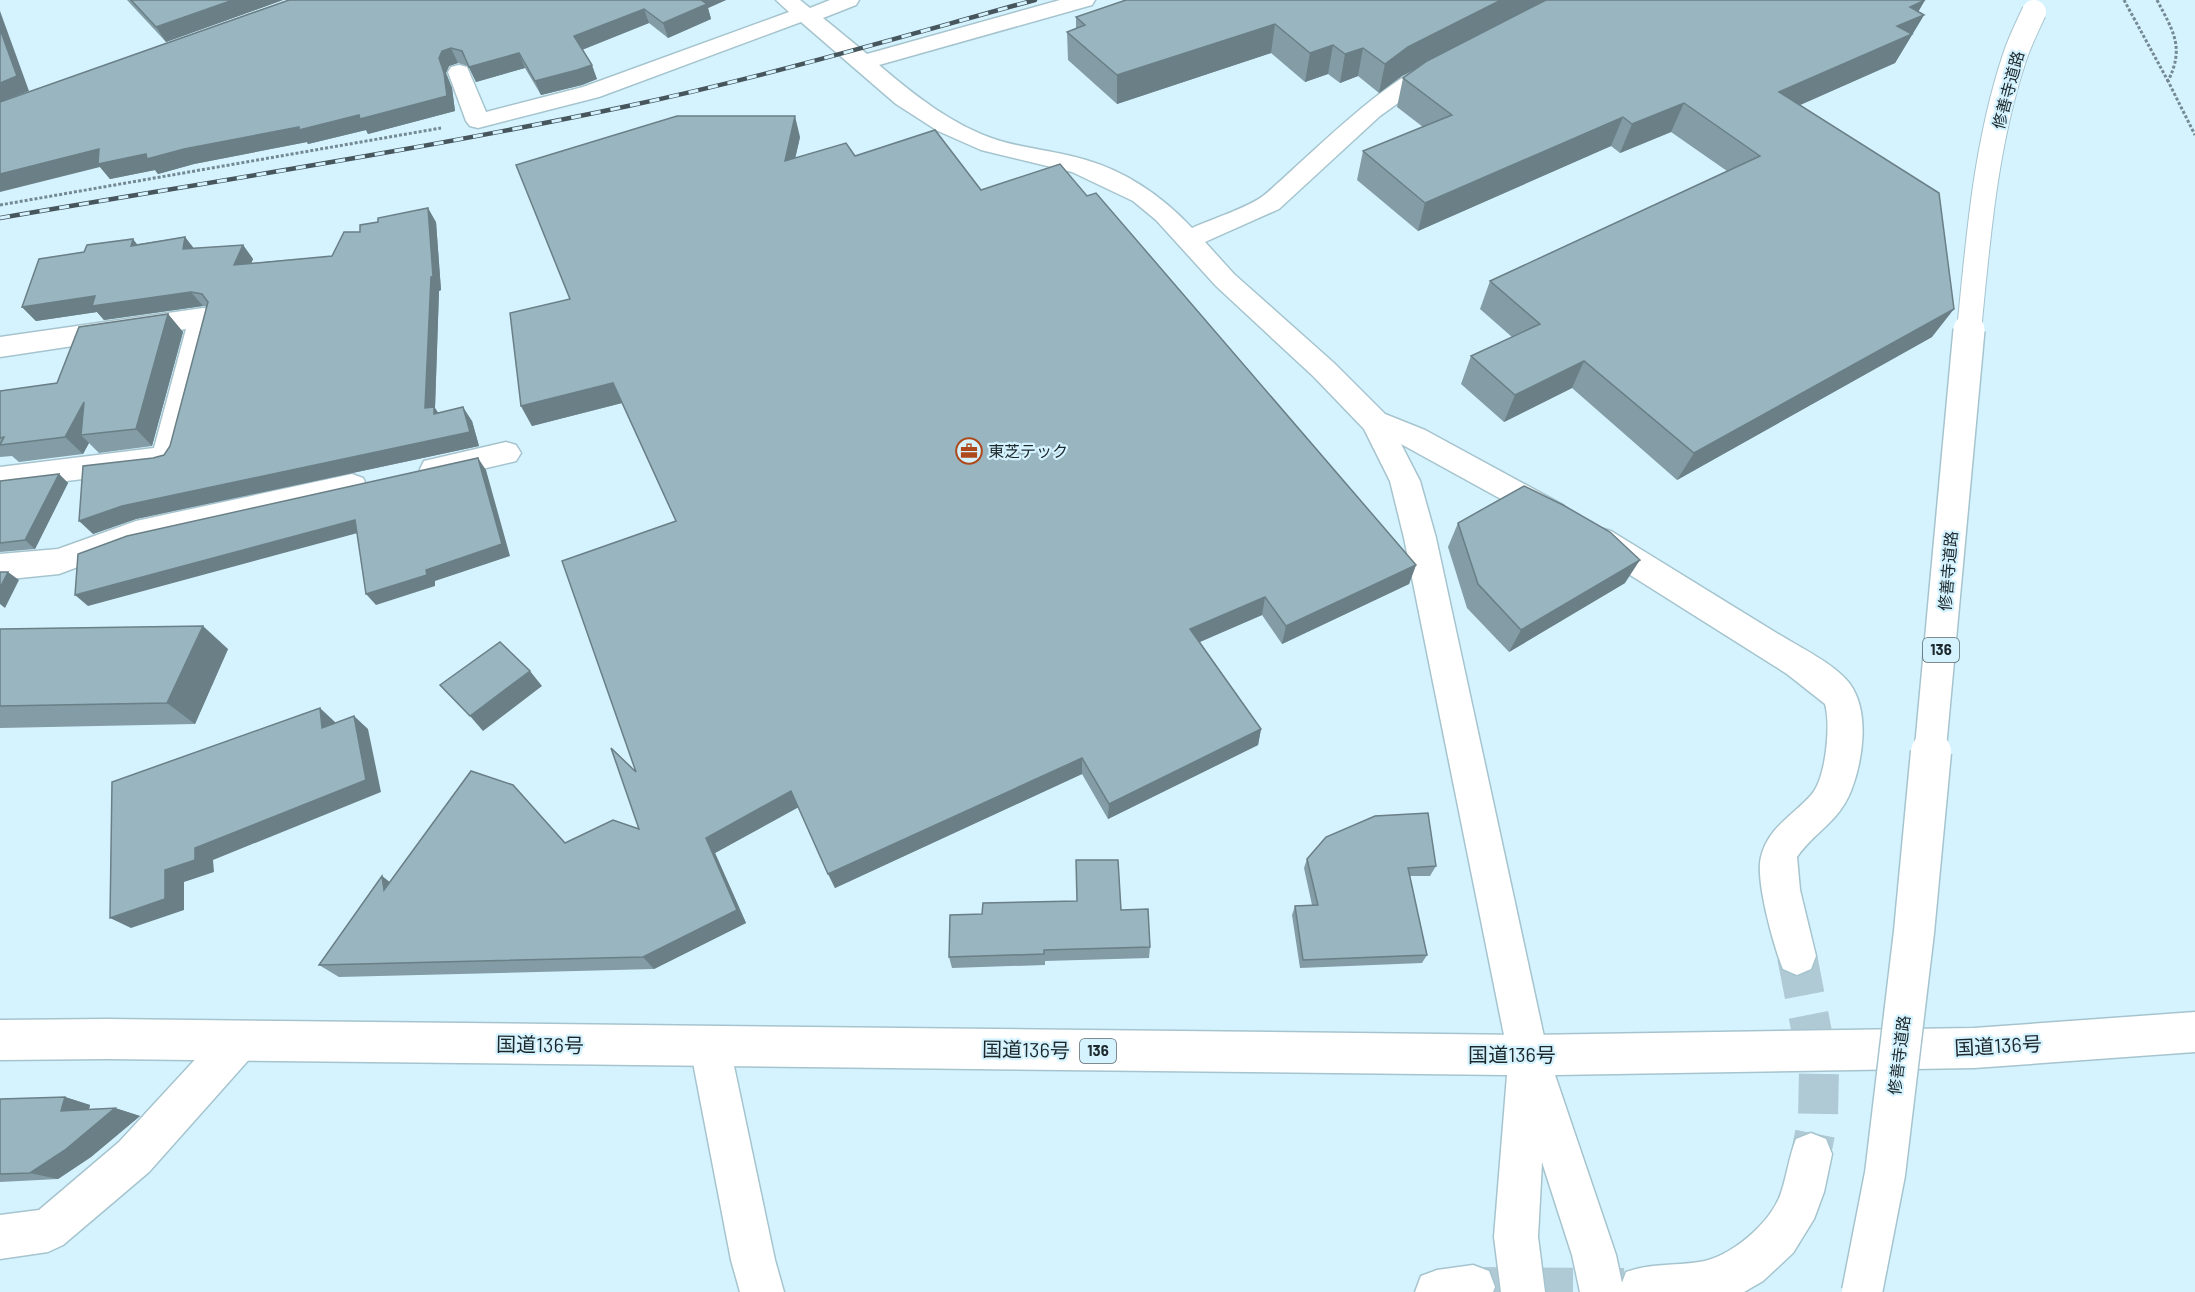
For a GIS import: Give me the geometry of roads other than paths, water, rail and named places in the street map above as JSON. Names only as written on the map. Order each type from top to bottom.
[{"type":"main road","points":[[459,72],[478,121],[591,92],[672,64],[799,10],[848,0]]},
{"type":"main road","points":[[863,62],[1084,0]]},
{"type":"main road","name":"修善寺道路","points":[[1862,1292],[1885,1174],[1914,932],[1980,213],[1991,153],[2014,58],[2040,0]]},
{"type":"main road","points":[[799,10],[904,99],[946,126],[989,145],[1080,166],[1121,183],[1142,195],[1165,214],[1225,280],[1324,370],[1375,422],[1383,434],[1405,481],[1420,538],[1528,1055],[1594,1255],[1622,1290],[1682,1287],[1724,1279],[1759,1257],[1782,1232],[1800,1203],[1811,1154]]},
{"type":"main road","points":[[1187,240],[1270,203],[1372,111],[1411,83],[1453,59]]},
{"type":"main road","points":[[0,347],[203,317],[166,458],[0,478]]},
{"type":"main road","points":[[1375,422],[1415,438],[1584,530],[1799,664],[1840,698],[1846,716],[1839,773],[1830,798],[1787,842],[1778,858],[1786,917],[1797,956]]},
{"type":"main road","points":[[0,567],[59,561],[136,533],[506,453]]},
{"type":"main road","name":"国道136号","points":[[0,1040],[1528,1055],[1974,1048],[2195,1032]]},
{"type":"main road","points":[[0,1237],[48,1230],[134,1157],[239,1041]]},
{"type":"main road","points":[[710,1047],[753,1260],[762,1292]]},
{"type":"main road","points":[[1523,1292],[1516,1237],[1528,1055]]},
{"type":"tunnel","points":[[1797,956],[1819,1069],[1818,1118],[1811,1154]]},
{"type":"tunnel","points":[[1473,1287],[1624,1288]]},
{"type":"railway","points":[[0,218],[393,151],[628,106],[781,69],[1035,0]]},
{"type":"place","name":"東芝テック","points":[[969,451]]}]
